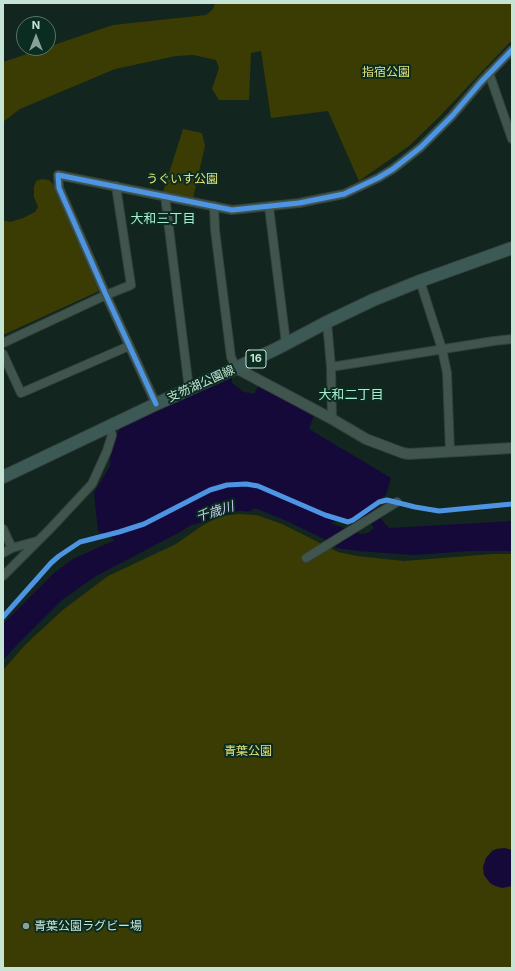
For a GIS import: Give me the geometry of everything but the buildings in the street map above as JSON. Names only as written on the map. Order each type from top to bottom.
[{"type":"main road","name":"支笏湖公園線","points":[[3,477],[156,404],[236,368],[327,322],[420,281],[512,248]]},
{"type":"street","points":[[156,404],[59,188],[58,175],[232,210],[299,203],[344,194],[393,169],[426,142],[452,116],[512,50]]},
{"type":"street","points":[[489,74],[512,139]]},
{"type":"street","points":[[3,342],[131,285],[116,186]]},
{"type":"street","points":[[165,196],[189,389]]},
{"type":"street","points":[[214,206],[215,230],[231,357],[236,368],[366,438],[403,453],[409,454],[512,448]]},
{"type":"street","points":[[269,207],[286,343]]},
{"type":"street","points":[[420,281],[442,349],[447,373],[450,452]]},
{"type":"street","points":[[327,322],[331,367],[332,419]]},
{"type":"street","points":[[331,367],[512,339]]},
{"type":"street","points":[[3,354],[21,393],[129,346]]},
{"type":"street","points":[[3,576],[92,484],[107,451],[112,435],[109,427]]},
{"type":"street","points":[[306,558],[395,504]]},
{"type":"street","points":[[3,529],[12,548]]},
{"type":"street","points":[[3,553],[12,548],[38,541]]},
{"type":"green space","name":"指宿公園","points":[[215,3],[512,3],[512,40],[438,118],[409,146],[359,181],[328,111],[271,118],[261,51],[251,53],[249,100],[219,100],[212,89],[219,68],[216,60],[193,55],[176,56],[115,69],[20,109],[3,122],[3,62],[21,56],[56,56],[56,44],[113,25],[206,15],[213,9]]},
{"type":"green space","name":"うぐいす公園","points":[[183,129],[202,133],[205,146],[193,198],[163,192]]},
{"type":"green space","points":[[42,179],[49,180],[54,185],[99,291],[3,335],[3,220],[10,222],[35,212],[38,207],[34,197],[34,187],[36,181]]},
{"type":"green space","name":"青葉公園","points":[[239,514],[256,515],[282,524],[338,552],[357,556],[404,561],[493,554],[512,554],[512,968],[3,968],[3,670],[26,644],[64,609],[108,576],[176,544],[203,525],[221,516]]},
{"type":"shaded area","points":[[232,377],[232,383],[244,392],[254,394],[259,385],[314,415],[309,429],[391,478],[386,495],[369,506],[389,528],[512,521],[512,551],[470,551],[414,555],[337,548],[326,540],[287,521],[257,509],[220,506],[182,531],[96,576],[62,600],[3,660],[3,624],[54,573],[73,559],[115,540],[98,531],[94,493],[110,466],[111,445],[121,427]],"holes":[[[361,512],[374,528],[368,533],[361,534],[330,523],[352,518]]]},
{"type":"shaded area","points":[[505,848],[512,850],[512,886],[502,888],[490,883],[484,875],[483,867],[486,858],[492,851]]},
{"type":"waterway","name":"千歳川","points":[[193,518],[239,504],[248,505]]},
{"type":"cycle path","points":[[156,404],[59,188],[58,175],[232,210],[299,203],[344,194],[393,169],[421,147],[452,116],[481,82],[512,50]]},
{"type":"cycle path","points":[[3,617],[51,563],[80,542],[144,524],[210,490],[227,485],[246,484],[258,486],[325,515],[348,522],[379,502],[387,500],[439,511],[512,504]]},
{"type":"place","name":"青葉公園ラグビー場","points":[[26,926]]},
{"type":"district","name":"大和三丁目","points":[[163,219]]},
{"type":"district","name":"大和二丁目","points":[[351,395]]}]
